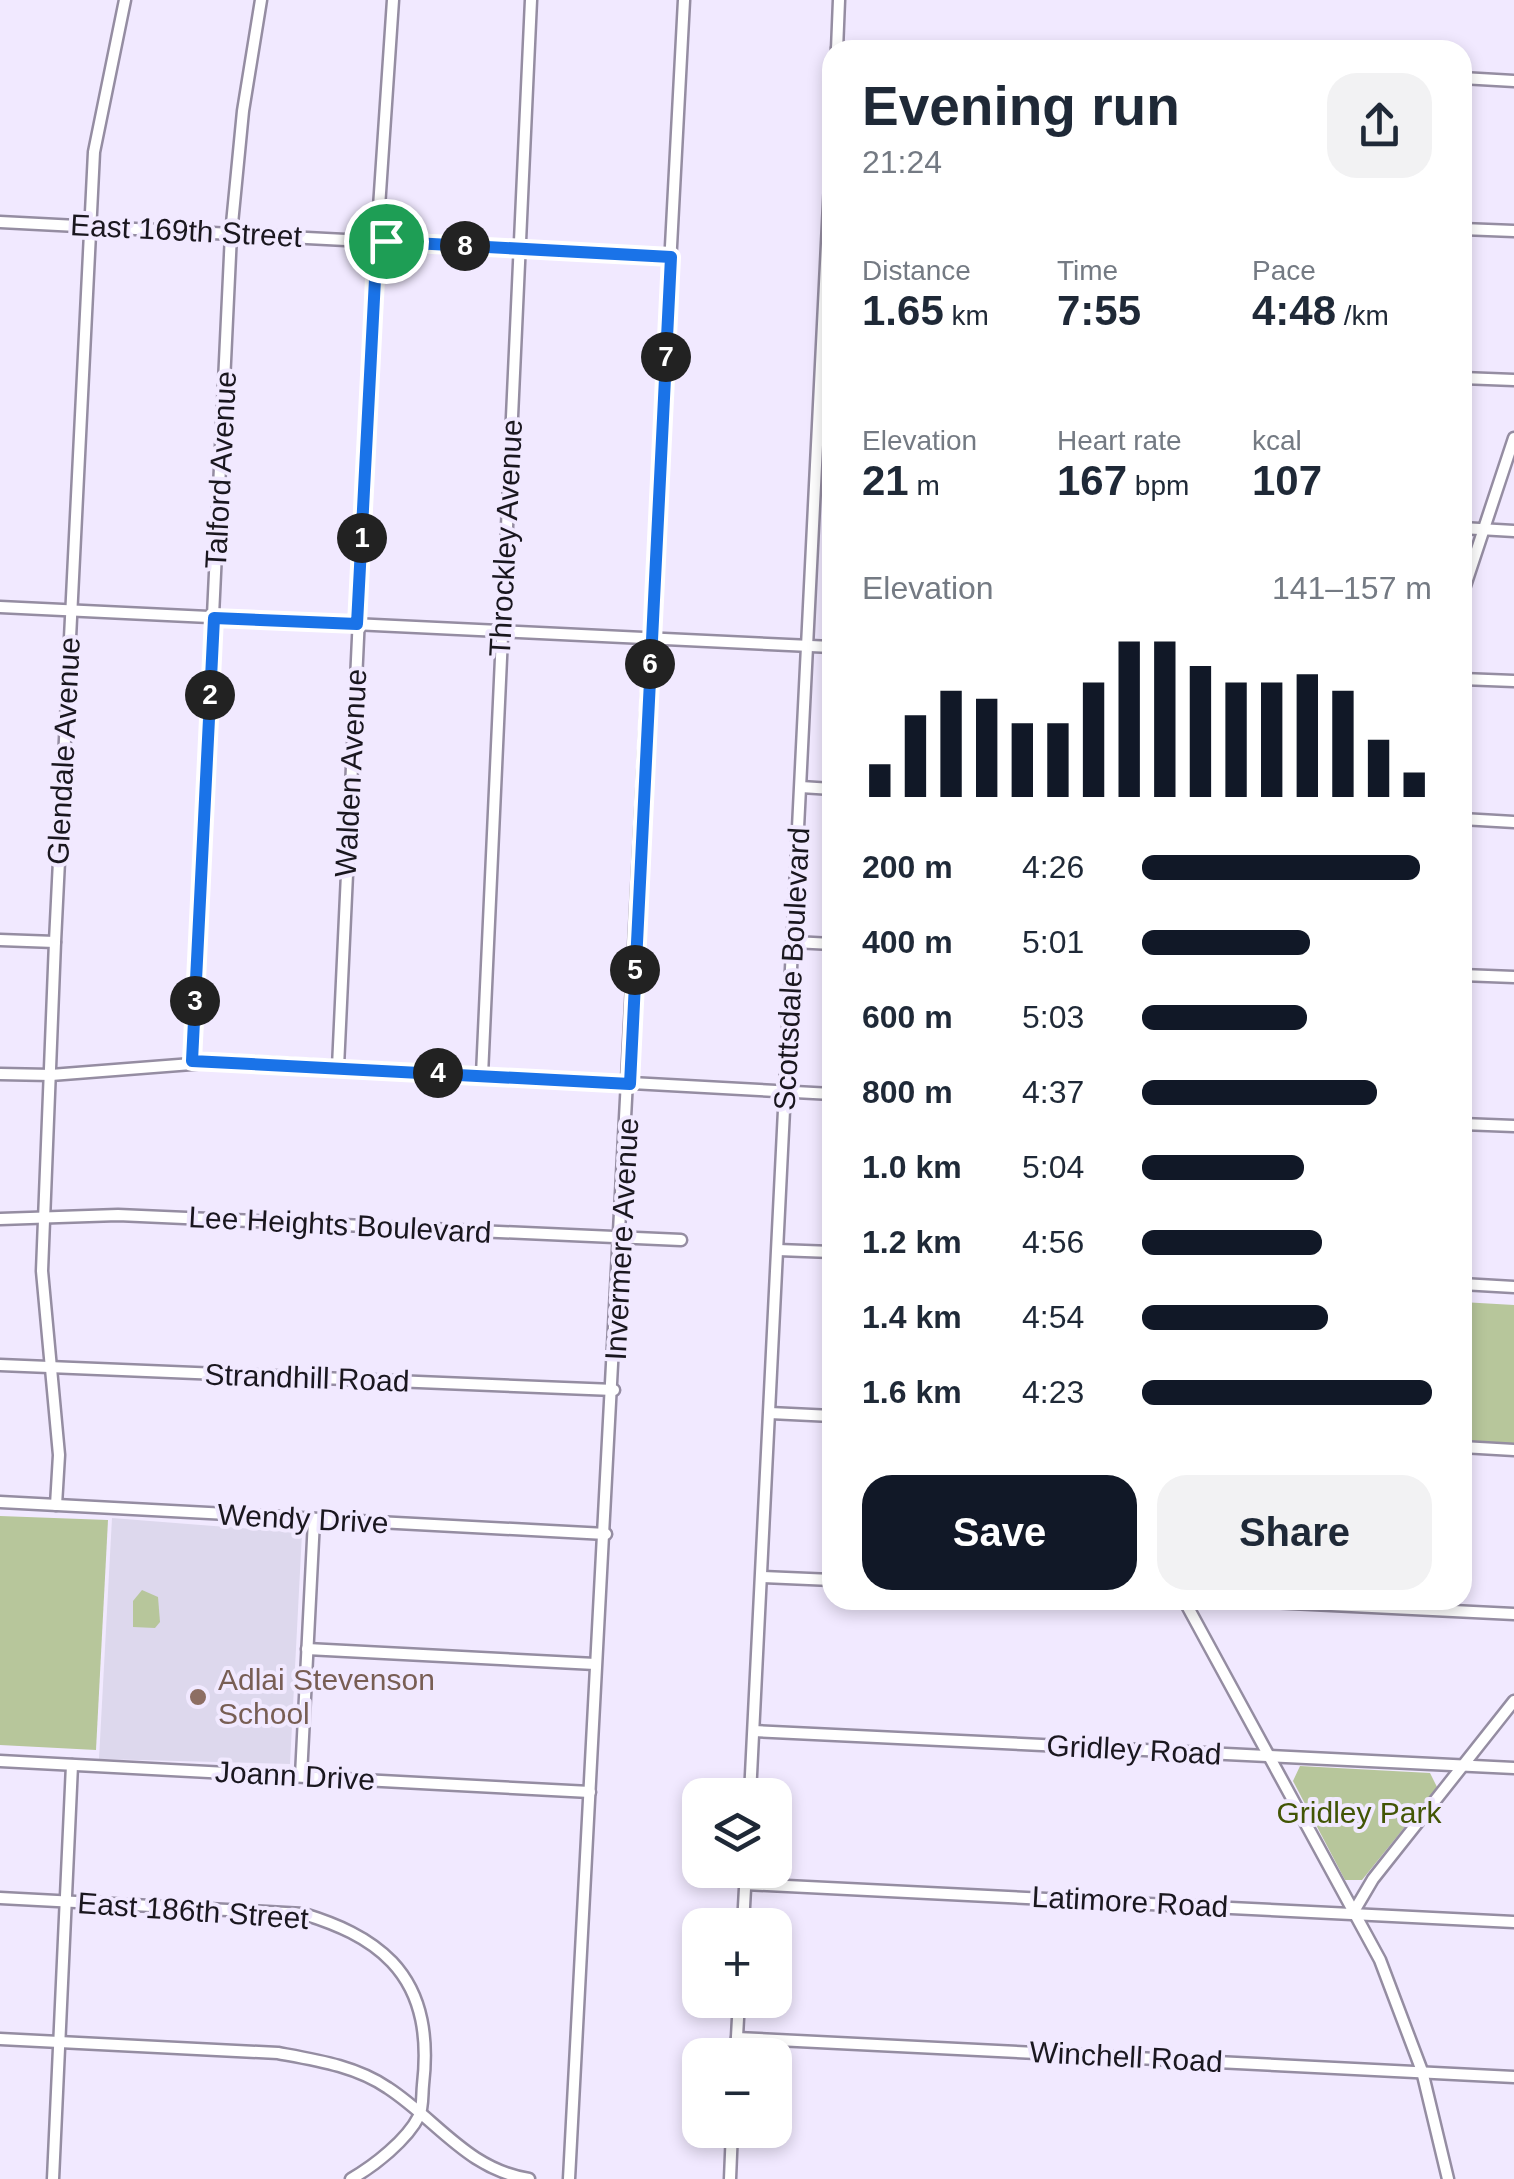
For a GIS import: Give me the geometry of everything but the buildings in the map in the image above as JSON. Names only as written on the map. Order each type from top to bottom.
[{"type":"street","name":"Glendale Avenue","points":[[56,1505],[58,1455],[48,1367],[44,1216],[55,942],[94,152],[125,0]]},
{"type":"street","name":"Talford Avenue","points":[[192,1061],[232,234],[244,110],[262,0]]},
{"type":"street","name":"Walden Avenue","points":[[338,1067],[357,624],[393,0]]},
{"type":"street","name":"Throckley Avenue","points":[[482,1075],[530,0]]},
{"type":"street","name":"Invermere Avenue","points":[[569,2179],[595,1664],[614,1390],[684,0]]},
{"type":"street","points":[[837,40],[839,0]]},
{"type":"street","points":[[1472,78],[1514,80]]},
{"type":"street","name":"East 169th Street","points":[[0,222],[671,257]]},
{"type":"street","points":[[1472,230],[1514,232]]},
{"type":"street","points":[[1472,378],[1514,380]]},
{"type":"street","name":"Scottsdale Boulevard","points":[[751,1778],[807,645],[822,415]]},
{"type":"street","points":[[1472,569],[1514,438]]},
{"type":"street","points":[[816,497],[822,497]]},
{"type":"street","points":[[1472,528],[1514,531]]},
{"type":"street","points":[[0,607],[822,646]]},
{"type":"street","points":[[1472,678],[1514,680]]},
{"type":"street","points":[[801,788],[822,789]]},
{"type":"street","points":[[1472,820],[1514,822]]},
{"type":"street","points":[[0,940],[55,942]]},
{"type":"street","points":[[794,942],[822,943]]},
{"type":"street","points":[[1472,975],[1514,977]]},
{"type":"street","points":[[0,1074],[51,1076],[192,1061],[822,1093]]},
{"type":"street","points":[[1472,1124],[1514,1126]]},
{"type":"street","name":"Lee Heights Boulevard","points":[[0,1219],[184,1218],[681,1240]]},
{"type":"street","points":[[778,1250],[822,1252]]},
{"type":"street","points":[[1472,1285],[1514,1287]]},
{"type":"street","name":"Strandhill Road","points":[[0,1365],[614,1390]]},
{"type":"street","points":[[770,1414],[822,1416]]},
{"type":"street","points":[[1472,1448],[1514,1450]]},
{"type":"street","name":"Wendy Drive","points":[[0,1502],[606,1534]]},
{"type":"street","points":[[301,1776],[314,1520]]},
{"type":"street","points":[[763,1577],[822,1580]]},
{"type":"street","points":[[1189,1610],[1380,1960],[1422,2071],[1448,2179]]},
{"type":"street","points":[[1432,1610],[1514,1614]]},
{"type":"street","points":[[308,1649],[595,1664]]},
{"type":"street","points":[[1353,1913],[1374,1879],[1514,1701]]},
{"type":"street","name":"Gridley Road","points":[[754,1732],[1514,1768]]},
{"type":"street","name":"Joann Drive","points":[[0,1761],[590,1792]]},
{"type":"street","points":[[54,2179],[72,1765]]},
{"type":"street","name":"Latimore Road","points":[[792,1886],[1514,1922]]},
{"type":"street","name":"East 186th Street","points":[[0,1898],[304,1914],[341,1926],[393,1962],[423,2017],[426,2047],[420,2115]]},
{"type":"street","points":[[737,2038],[738,2018]]},
{"type":"street","points":[[0,2038],[278,2053],[356,2071],[390,2088],[480,2163],[506,2176],[529,2179]]},
{"type":"street","name":"Winchell Road","points":[[792,2041],[1514,2076]]},
{"type":"street","points":[[351,2179],[370,2168],[420,2115]]},
{"type":"street","points":[[730,2179],[731,2148]]},
{"type":"shaded area","name":"Adlai Stevenson School","points":[[112,1518],[302,1533],[290,1764],[99,1759]]},
{"type":"green space","points":[[1472,1303],[1514,1305],[1514,1446],[1472,1446]]},
{"type":"green space","points":[[0,1516],[108,1520],[96,1750],[0,1745]]},
{"type":"green space","points":[[142,1590],[158,1597],[160,1622],[155,1628],[133,1627],[133,1601]]},
{"type":"green space","name":"Gridley Park","points":[[1300,1766],[1430,1773],[1437,1787],[1362,1880],[1345,1880],[1293,1781]]},
{"type":"place","name":"Adlai Stevenson School","points":[[198,1697]]},
{"type":"route","points":[[377,241],[386,241],[671,257],[630,1084],[192,1061],[214,618],[357,624],[377,241]]}]
